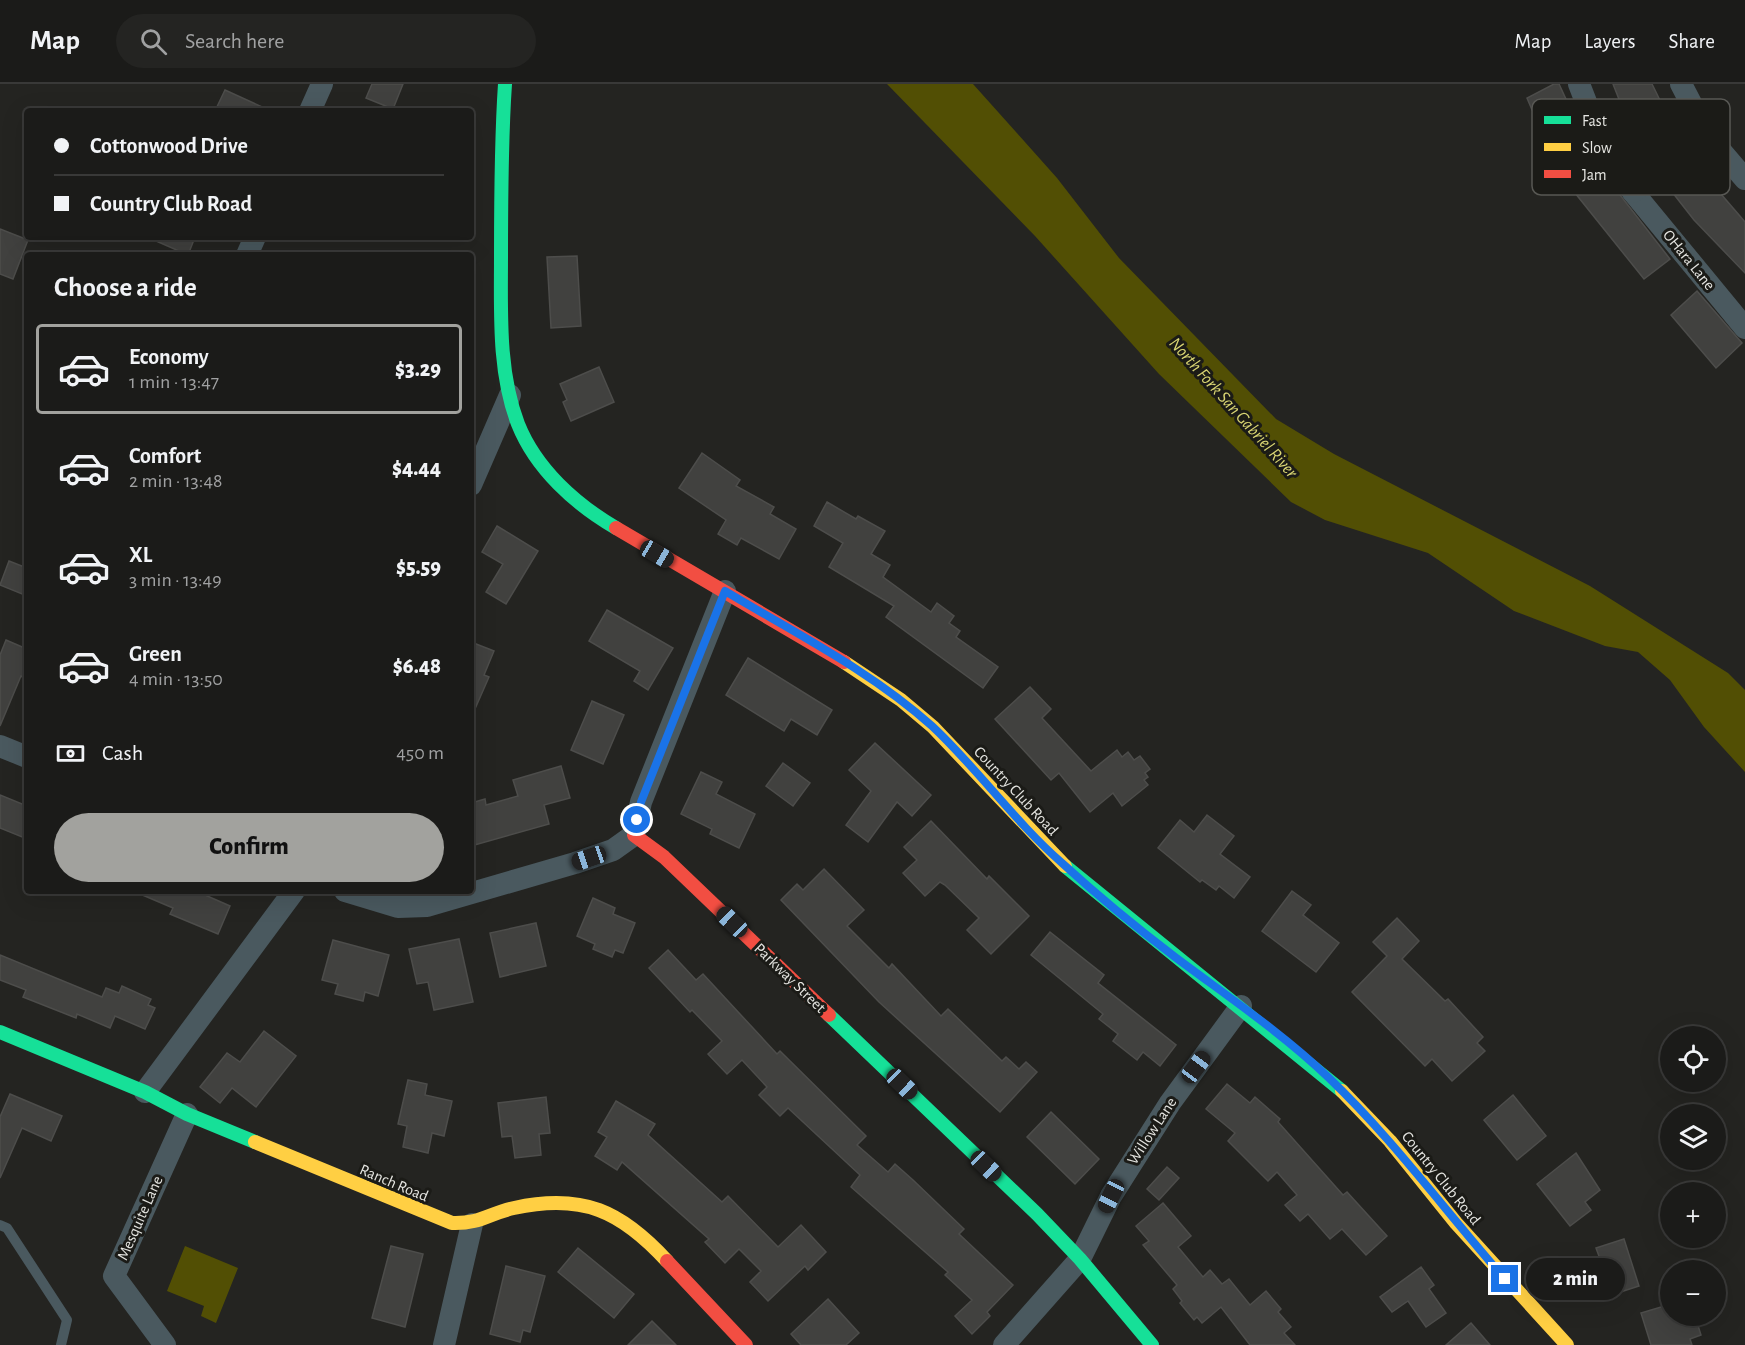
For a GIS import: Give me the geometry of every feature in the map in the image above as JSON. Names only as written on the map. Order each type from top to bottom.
[{"type":"street","points":[[311,108],[321,84]]},
{"type":"street","name":"Country Club Road","points":[[505,84],[501,141],[501,334],[510,395],[518,424],[537,460],[560,486],[613,527],[847,663],[902,700],[933,727],[1061,862],[1173,955],[1241,1006],[1327,1076],[1390,1141],[1456,1223],[1567,1345]]},
{"type":"street","name":"OHara Lane","points":[[1579,84],[1585,99]]},
{"type":"street","points":[[1681,84],[1689,99]]},
{"type":"street","points":[[1730,162],[1745,179]]},
{"type":"street","name":"OHara Lane","points":[[1635,195],[1745,328]]},
{"type":"street","points":[[474,478],[510,395]]},
{"type":"street","points":[[474,892],[613,850],[634,835],[641,802],[725,591]]},
{"type":"street","points":[[0,746],[24,756]]},
{"type":"street","name":"Parkway Street","points":[[634,835],[673,865],[1037,1214],[1080,1259],[1152,1345]]},
{"type":"street","points":[[145,1092],[292,894]]},
{"type":"street","points":[[354,894],[398,908],[427,906],[468,894]]},
{"type":"street","name":"Willow Lane","points":[[1004,1345],[1080,1259],[1111,1196],[1158,1121],[1241,1006]]},
{"type":"street","name":"Ranch Road","points":[[0,1032],[145,1092],[187,1114],[426,1215],[452,1223],[472,1224],[512,1208],[540,1202],[578,1203],[613,1215],[645,1237],[746,1345]]},
{"type":"street","name":"Mesquite Lane","points":[[165,1345],[114,1276],[187,1114]]},
{"type":"street","points":[[444,1345],[472,1224]]},
{"type":"lane","points":[[0,1225],[10,1233],[67,1320],[61,1345]]},
{"type":"water","name":"North Fork San Gabriel River","points":[[887,84],[973,84],[1057,178],[1119,258],[1276,419],[1334,454],[1590,586],[1728,673],[1745,690],[1745,772],[1704,727],[1670,680],[1638,652],[1605,646],[1514,611],[1428,553],[1325,520],[1291,502],[1159,374],[1035,236]]},
{"type":"water","points":[[185,1246],[238,1268],[216,1323],[201,1316],[204,1306],[167,1291]]},
{"type":"building","points":[[372,84],[403,84],[393,108],[366,98]]},
{"type":"building","points":[[1554,84],[1559,84],[1566,99],[1532,99],[1532,110],[1527,98]]},
{"type":"building","points":[[1613,84],[1652,84],[1659,99],[1619,99]]},
{"type":"building","points":[[225,90],[264,108],[216,108]]},
{"type":"building","points":[[1577,195],[1620,195],[1670,259],[1644,279]]},
{"type":"building","points":[[1674,195],[1722,195],[1745,222],[1745,273],[1694,220]]},
{"type":"building","points":[[0,229],[28,240],[13,279],[0,274]]},
{"type":"building","points":[[154,240],[194,240],[189,252],[181,252]]},
{"type":"building","points":[[577,256],[581,326],[551,328],[547,257]]},
{"type":"building","points":[[1697,291],[1742,343],[1716,368],[1671,315]]},
{"type":"building","points":[[599,367],[614,402],[571,421],[563,402],[567,400],[560,384]]},
{"type":"building","points":[[702,453],[740,480],[736,486],[774,507],[770,514],[796,529],[779,559],[741,538],[737,545],[718,534],[726,520],[679,488]]},
{"type":"building","points":[[827,502],[856,519],[858,516],[885,531],[871,554],[890,565],[883,577],[931,612],[937,603],[954,616],[949,623],[960,631],[956,637],[998,667],[983,688],[886,617],[894,606],[829,567],[843,543],[814,526]]},
{"type":"building","points":[[497,526],[538,551],[506,604],[486,592],[503,564],[482,552]]},
{"type":"building","points":[[9,561],[24,567],[24,595],[0,585]]},
{"type":"building","points":[[607,610],[673,648],[648,690],[634,681],[640,671],[589,641]]},
{"type":"building","points":[[6,640],[24,648],[24,678],[21,676],[0,726],[0,655]]},
{"type":"building","points":[[474,643],[494,651],[484,675],[489,677],[474,711]]},
{"type":"building","points":[[748,658],[832,710],[817,735],[791,719],[784,731],[726,695]]},
{"type":"building","points":[[1030,687],[1051,709],[1042,718],[1091,771],[1117,750],[1122,757],[1128,752],[1134,760],[1140,756],[1150,769],[1145,773],[1148,777],[1144,780],[1148,785],[1122,806],[1113,793],[1090,812],[1059,773],[1051,780],[995,719]]},
{"type":"building","points":[[592,701],[624,715],[603,764],[571,750]]},
{"type":"building","points":[[875,743],[931,795],[912,816],[897,802],[868,842],[846,825],[871,791],[849,770]]},
{"type":"building","points":[[783,763],[810,783],[793,806],[766,786]]},
{"type":"building","points":[[561,766],[570,798],[544,805],[549,824],[474,845],[474,802],[485,799],[486,805],[518,796],[513,780]]},
{"type":"building","points":[[701,772],[722,782],[716,794],[755,814],[739,848],[710,834],[712,829],[681,814]]},
{"type":"building","points":[[0,795],[24,805],[24,838],[0,828]]},
{"type":"building","points":[[1207,815],[1234,836],[1220,854],[1250,877],[1234,898],[1219,886],[1216,890],[1202,880],[1200,882],[1158,848],[1180,820],[1194,832]]},
{"type":"building","points":[[931,821],[987,879],[989,876],[1029,916],[991,954],[967,930],[979,918],[945,885],[940,882],[925,896],[903,873],[917,860],[904,847]]},
{"type":"building","points":[[824,869],[864,910],[847,926],[889,968],[892,964],[941,1016],[948,1009],[1002,1061],[1006,1057],[1019,1069],[1026,1062],[1037,1072],[1000,1112],[879,1002],[781,900],[797,884],[803,890]]},
{"type":"building","points":[[1292,891],[1311,905],[1303,915],[1339,943],[1316,972],[1262,931]]},
{"type":"building","points":[[140,894],[203,894],[230,906],[218,934],[170,914],[173,908]]},
{"type":"building","points":[[593,898],[615,908],[613,914],[635,923],[623,953],[615,950],[612,957],[593,949],[595,944],[577,936]]},
{"type":"building","points":[[1397,918],[1419,941],[1402,959],[1445,1001],[1448,999],[1483,1037],[1477,1043],[1485,1051],[1452,1081],[1432,1059],[1425,1066],[1352,992],[1387,956],[1373,942]]},
{"type":"building","points":[[536,923],[546,966],[500,977],[490,933]]},
{"type":"building","points":[[1050,932],[1104,975],[1098,983],[1176,1045],[1160,1066],[1143,1052],[1137,1060],[1113,1041],[1118,1034],[1099,1019],[1103,1014],[1031,955]]},
{"type":"building","points":[[459,939],[473,1002],[434,1010],[428,982],[417,984],[409,949]]},
{"type":"building","points":[[333,940],[389,955],[378,996],[365,992],[363,1001],[335,994],[338,984],[322,980]]},
{"type":"building","points":[[668,950],[696,980],[703,974],[777,1054],[780,1051],[866,1136],[857,1145],[888,1172],[895,1164],[913,1180],[964,1229],[959,1234],[1013,1285],[987,1312],[990,1316],[972,1334],[955,1316],[972,1300],[945,1275],[948,1272],[851,1187],[860,1175],[788,1108],[780,1116],[759,1095],[767,1087],[742,1060],[727,1074],[708,1054],[722,1041],[692,1010],[690,1012],[649,968]]},
{"type":"building","points":[[0,955],[102,997],[106,988],[119,993],[122,986],[151,999],[148,1005],[155,1008],[145,1029],[115,1016],[110,1028],[77,1014],[76,1018],[23,997],[26,990],[0,980]]},
{"type":"building","points":[[264,1031],[296,1056],[256,1107],[232,1088],[220,1103],[200,1087],[227,1053],[240,1062]]},
{"type":"building","points":[[408,1080],[427,1084],[425,1095],[452,1101],[444,1136],[432,1133],[428,1153],[403,1147],[407,1126],[398,1124]]},
{"type":"building","points":[[1227,1084],[1250,1103],[1255,1097],[1280,1119],[1278,1122],[1343,1195],[1347,1192],[1387,1236],[1366,1255],[1342,1229],[1330,1239],[1308,1214],[1300,1221],[1285,1205],[1297,1195],[1277,1172],[1268,1181],[1228,1141],[1235,1133],[1206,1109]]},
{"type":"building","points":[[10,1094],[62,1116],[51,1141],[22,1128],[0,1178],[0,1117]]},
{"type":"building","points":[[1513,1095],[1546,1136],[1517,1160],[1484,1120]]},
{"type":"building","points":[[546,1097],[550,1133],[539,1134],[541,1155],[515,1158],[512,1136],[502,1137],[498,1103]]},
{"type":"building","points":[[616,1101],[655,1124],[648,1135],[722,1202],[728,1196],[778,1247],[801,1225],[826,1252],[808,1270],[805,1266],[768,1301],[750,1282],[761,1271],[739,1249],[725,1263],[705,1242],[709,1239],[622,1162],[617,1170],[595,1156],[607,1137],[598,1132]]},
{"type":"building","points":[[1051,1112],[1099,1159],[1075,1184],[1027,1137]]},
{"type":"building","points":[[1576,1153],[1600,1190],[1585,1202],[1591,1210],[1570,1226],[1537,1184]]},
{"type":"building","points":[[1167,1167],[1179,1178],[1159,1200],[1147,1189]]},
{"type":"building","points":[[1163,1203],[1191,1236],[1178,1247],[1203,1277],[1210,1270],[1222,1284],[1229,1279],[1250,1305],[1266,1291],[1281,1309],[1278,1312],[1291,1327],[1284,1333],[1295,1345],[1250,1345],[1221,1307],[1202,1323],[1197,1317],[1194,1320],[1180,1303],[1182,1301],[1173,1289],[1177,1285],[1143,1245],[1149,1241],[1136,1226]]},
{"type":"building","points":[[1624,1239],[1639,1286],[1605,1297],[1593,1261],[1600,1259],[1596,1248]]},
{"type":"building","points":[[391,1246],[423,1254],[405,1327],[372,1318]]},
{"type":"building","points":[[578,1248],[634,1294],[614,1318],[558,1272]]},
{"type":"building","points":[[506,1266],[545,1276],[530,1332],[523,1330],[520,1342],[490,1334]]},
{"type":"building","points":[[1421,1267],[1434,1285],[1429,1289],[1446,1313],[1426,1327],[1408,1301],[1392,1312],[1380,1297]]},
{"type":"building","points":[[828,1299],[859,1333],[846,1345],[801,1345],[791,1334]]},
{"type":"building","points":[[1660,1307],[1660,1326],[1698,1326],[1701,1335],[1690,1339],[1692,1345],[1651,1345],[1641,1313]]},
{"type":"building","points":[[652,1321],[676,1345],[628,1345]]},
{"type":"building","points":[[1471,1323],[1490,1345],[1446,1345]]},
{"type":"traffic: fast","points":[[505,84],[501,320],[507,384],[518,424],[535,456],[558,484],[586,508],[616,528]]},
{"type":"traffic: fast","points":[[1065,866],[1342,1091]]},
{"type":"traffic: fast","points":[[829,1015],[1037,1214],[1080,1259],[1152,1345]]},
{"type":"traffic: fast","points":[[0,1032],[145,1092],[187,1114],[255,1142]]},
{"type":"traffic: slow","points":[[844,662],[901,700],[933,727],[1065,866]]},
{"type":"traffic: slow","points":[[1342,1091],[1390,1141],[1456,1223],[1567,1345]]},
{"type":"traffic: slow","points":[[255,1142],[452,1223],[470,1222],[505,1210],[538,1204],[561,1203],[599,1210],[617,1218],[650,1244],[667,1261]]},
{"type":"traffic: jam","points":[[616,528],[844,662]]},
{"type":"traffic: jam","points":[[634,835],[664,857],[829,1015]]},
{"type":"traffic: jam","points":[[667,1261],[746,1345]]},
{"type":"route","points":[[637,820],[641,802],[725,591],[852,667],[902,700],[933,727],[1061,862],[1173,955],[1241,1006],[1327,1076],[1390,1141],[1505,1279]]}]
